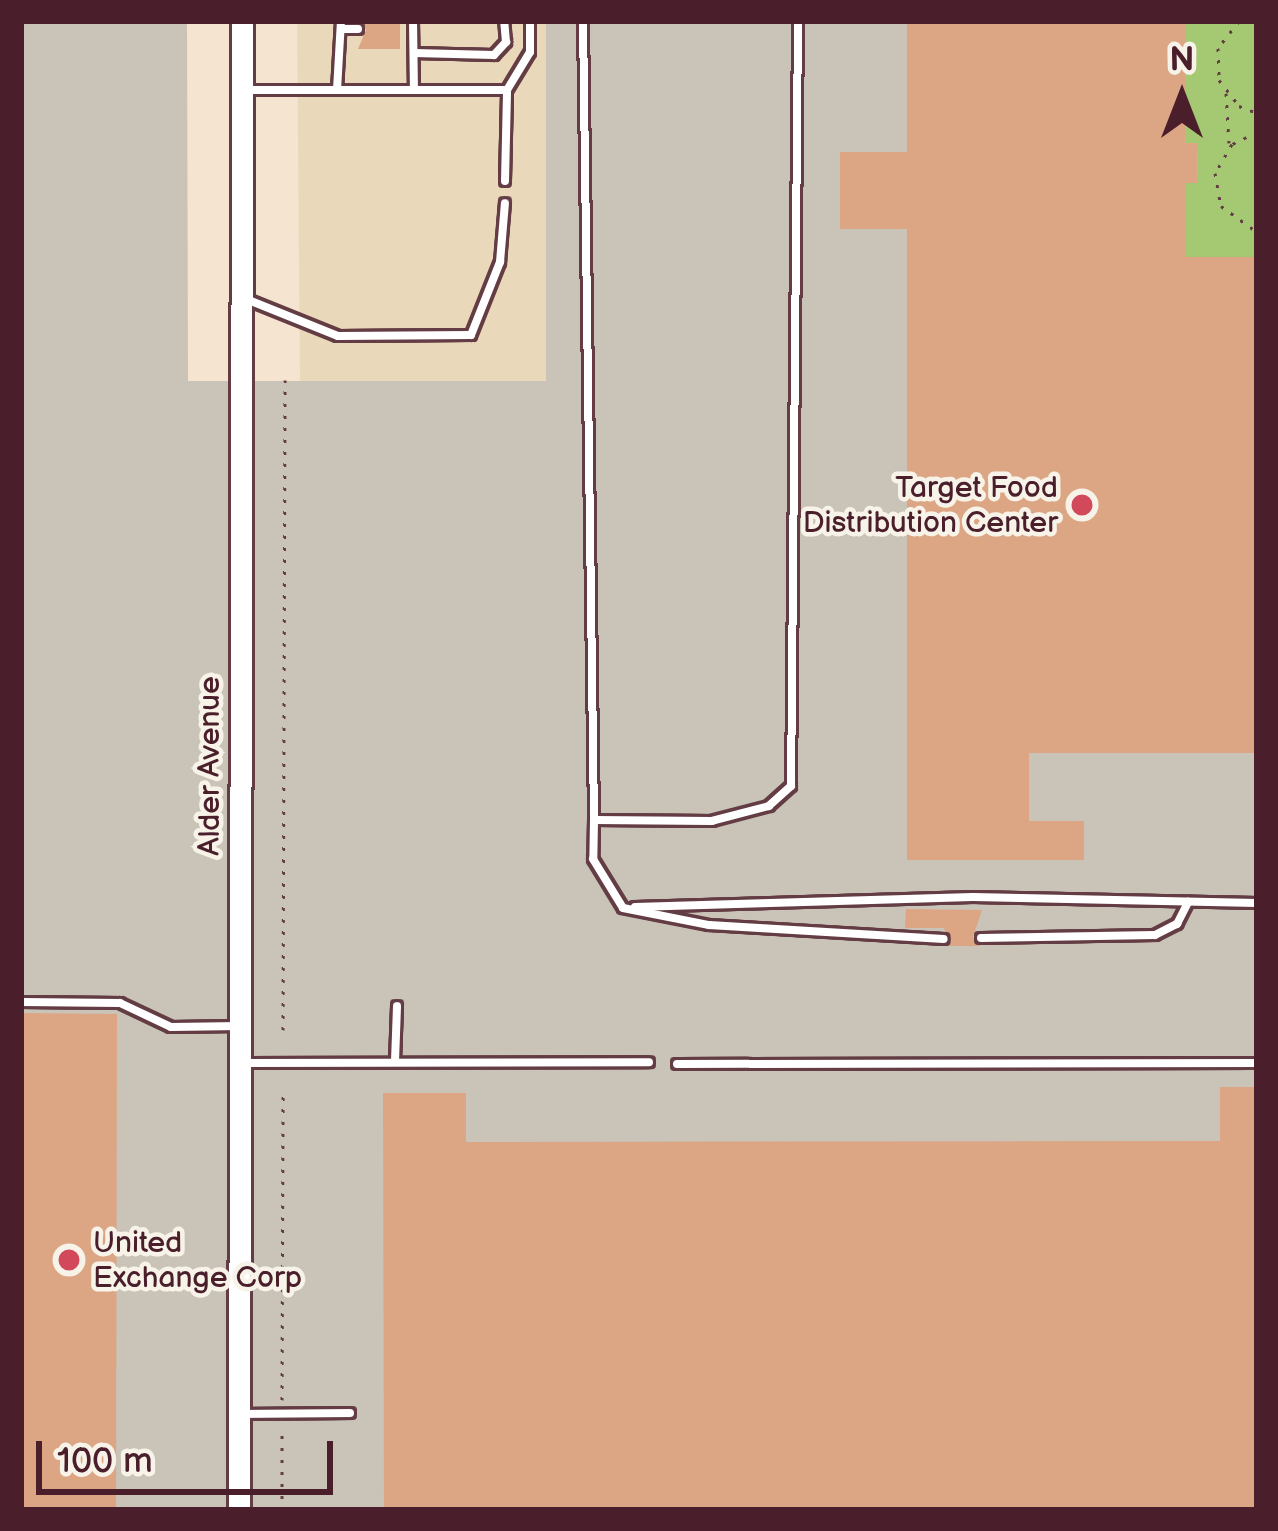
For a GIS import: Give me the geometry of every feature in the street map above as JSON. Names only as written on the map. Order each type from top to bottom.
[{"type":"main road","name":"Alder Avenue","points":[[239,1510],[242,21]]},
{"type":"lane","points":[[414,53],[494,55],[506,42],[504,21]]},
{"type":"lane","points":[[505,181],[507,91],[530,52],[530,21]]},
{"type":"lane","points":[[583,21],[597,876],[623,908],[709,926],[944,938]]},
{"type":"lane","points":[[594,820],[712,821],[770,806],[791,786],[799,21]]},
{"type":"lane","points":[[337,91],[341,25],[358,28]]},
{"type":"lane","points":[[400,29],[413,25],[414,91]]},
{"type":"lane","points":[[242,91],[507,91]]},
{"type":"lane","points":[[240,297],[338,336],[471,335],[500,262],[505,202]]},
{"type":"lane","points":[[623,908],[710,898],[1257,903]]},
{"type":"lane","points":[[981,938],[1155,935],[1177,924],[1188,902]]},
{"type":"lane","points":[[21,1002],[120,1004],[171,1027],[242,1026]]},
{"type":"lane","points":[[395,1061],[397,1006]]},
{"type":"lane","points":[[242,1063],[649,1062]]},
{"type":"lane","points":[[677,1064],[1257,1063]]},
{"type":"lane","points":[[240,1414],[350,1412]]},
{"type":"path","points":[[1224,21],[1230,29]]},
{"type":"path","points":[[1239,21],[1230,29],[1216,64],[1225,92],[1229,148],[1215,190],[1232,220],[1257,232]]},
{"type":"path","points":[[1225,92],[1257,114]]},
{"type":"path","points":[[1229,148],[1257,132]]},
{"type":"path","points":[[284,1030],[285,380]]},
{"type":"path","points":[[282,1510],[284,1090]]},
{"type":"shaded area","points":[[21,21],[187,21],[188,381],[546,381],[546,21],[1257,21],[1257,1510],[21,1510]]},
{"type":"shaded area","points":[[297,21],[546,21],[546,381],[300,381]]},
{"type":"green space","points":[[1185,21],[1257,21],[1257,257],[1186,257],[1186,183],[1197,183],[1198,143],[1185,143]]},
{"type":"building","points":[[360,21],[400,21],[400,49],[358,49],[366,30]]},
{"type":"building","name":"Target Food Distribution Center","points":[[907,21],[1185,21],[1185,143],[1198,143],[1197,183],[1186,183],[1186,257],[1257,257],[1257,753],[1029,753],[1029,821],[1084,821],[1084,860],[907,860],[907,229],[840,229],[840,152],[907,152]]},
{"type":"building","points":[[906,909],[982,910],[973,937],[980,946],[949,946],[944,928],[905,928]]},
{"type":"building","name":"United Exchange Corp","points":[[21,1013],[117,1014],[116,1508],[21,1507]]},
{"type":"building","points":[[1220,1087],[1257,1087],[1257,1510],[384,1510],[383,1093],[466,1093],[466,1142],[1220,1141]]},
{"type":"place","name":"Target Food Distribution Center","points":[[1082,505]]},
{"type":"place","name":"United Exchange Corp","points":[[69,1260]]}]
